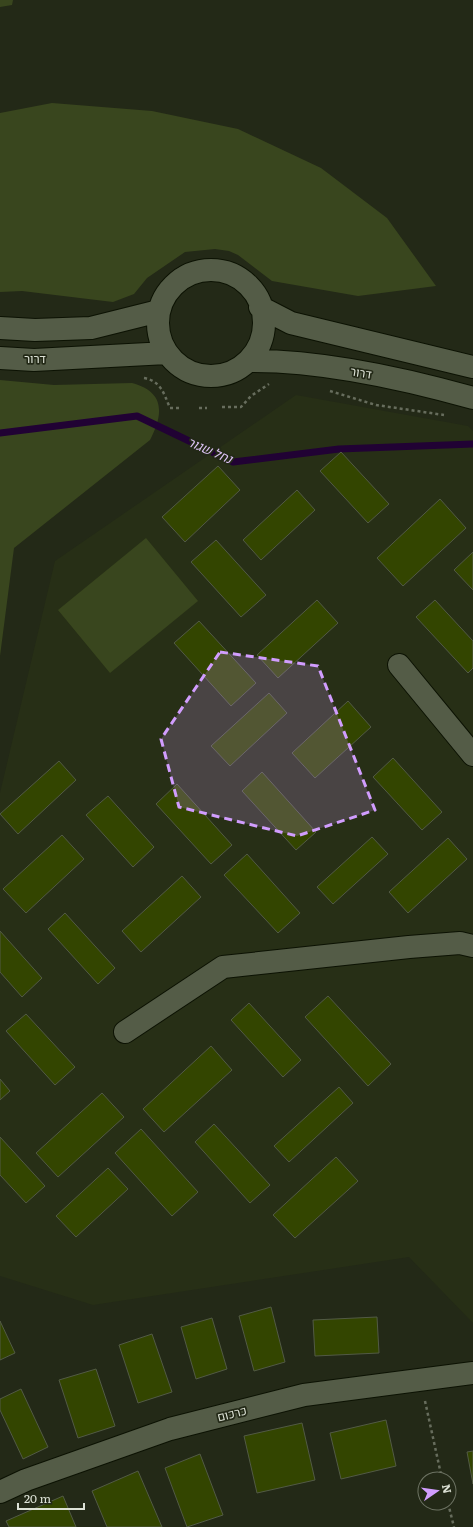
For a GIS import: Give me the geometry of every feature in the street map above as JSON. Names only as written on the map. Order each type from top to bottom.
[{"type":"street","points":[[214,270],[238,278],[248,286],[255,295],[260,307],[263,316],[262,336],[259,345],[248,361],[239,368],[228,373],[205,376],[183,369],[167,353],[159,333],[159,311],[170,289],[179,281],[196,273],[214,270]]},
{"type":"street","points":[[260,307],[291,323],[473,367]]},
{"type":"street","points":[[0,328],[35,330],[91,328],[159,311]]},
{"type":"street","name":"דרור","points":[[0,358],[34,360],[167,353]]},
{"type":"street","name":"דרור","points":[[248,361],[286,360],[390,378],[473,398]]},
{"type":"street","points":[[399,665],[473,755]]},
{"type":"street","points":[[125,1032],[223,967],[409,947],[460,943],[473,946]]},
{"type":"street","name":"כרכום","points":[[0,1492],[26,1480],[170,1430],[304,1396],[473,1373]]},
{"type":"path","points":[[138,377],[152,380],[158,384],[163,390],[170,408],[179,408]]},
{"type":"path","points":[[222,407],[241,407],[250,396],[274,382]]},
{"type":"path","points":[[326,389],[376,405],[451,416]]},
{"type":"path","points":[[199,408],[207,408]]},
{"type":"path","points":[[421,1379],[440,1471]]},
{"type":"path","points":[[450,1511],[454,1527]]},
{"type":"highlighted area","points":[[220,652],[318,666],[375,810],[297,836],[179,807],[161,739]]},
{"type":"shaded area","points":[[0,0],[13,0],[12,5],[0,7]]},
{"type":"shaded area","points":[[52,103],[152,111],[238,129],[321,168],[387,218],[436,286],[358,296],[272,281],[238,255],[229,251],[215,249],[185,252],[147,278],[134,294],[113,302],[22,291],[0,292],[0,113]]},
{"type":"shaded area","points":[[0,380],[54,385],[132,383],[151,392],[156,398],[159,406],[159,413],[150,440],[14,548],[0,656]]},
{"type":"shaded area","points":[[296,395],[468,426],[473,431],[473,1323],[409,1257],[93,1305],[0,1276],[0,793],[55,561]]},
{"type":"shaded area","points":[[146,538],[198,601],[110,673],[58,610]]},
{"type":"building","points":[[341,452],[389,504],[368,523],[320,471]]},
{"type":"building","points":[[218,466],[240,490],[185,542],[162,517]]},
{"type":"building","points":[[297,490],[315,510],[261,560],[243,540]]},
{"type":"building","points":[[440,499],[466,528],[403,586],[377,558]]},
{"type":"building","points":[[216,540],[266,595],[241,617],[191,562]]},
{"type":"building","points":[[473,552],[473,590],[454,570]]},
{"type":"building","points":[[317,600],[338,623],[278,678],[257,655]]},
{"type":"building","points":[[435,600],[473,641],[473,668],[468,673],[416,617]]},
{"type":"building","points":[[199,621],[256,683],[231,706],[174,643]]},
{"type":"building","points":[[269,693],[287,713],[230,766],[211,746]]},
{"type":"building","points":[[348,701],[371,727],[315,778],[292,753]]},
{"type":"building","points":[[393,758],[442,812],[422,830],[373,777]]},
{"type":"building","points":[[59,761],[76,780],[18,834],[0,814]]},
{"type":"building","points":[[262,772],[316,832],[296,850],[242,791]]},
{"type":"building","points":[[177,784],[232,845],[211,864],[156,804]]},
{"type":"building","points":[[108,796],[154,847],[133,867],[86,815]]},
{"type":"building","points":[[62,835],[84,859],[26,913],[3,889]]},
{"type":"building","points":[[372,837],[388,854],[333,904],[317,887]]},
{"type":"building","points":[[448,838],[467,859],[408,913],[389,892]]},
{"type":"building","points":[[247,854],[300,913],[278,933],[224,875]]},
{"type":"building","points":[[182,876],[201,897],[141,952],[122,931]]},
{"type":"building","points":[[65,913],[115,968],[98,984],[48,929]]},
{"type":"building","points":[[0,931],[42,978],[22,997],[0,972]]},
{"type":"building","points":[[328,996],[391,1064],[368,1086],[305,1017]]},
{"type":"building","points":[[249,1003],[301,1060],[283,1077],[231,1020]]},
{"type":"building","points":[[26,1014],[75,1067],[55,1085],[6,1031]]},
{"type":"building","points":[[211,1046],[232,1070],[164,1132],[143,1109]]},
{"type":"building","points":[[0,1079],[10,1091],[0,1100]]},
{"type":"building","points":[[339,1087],[353,1103],[289,1162],[274,1146]]},
{"type":"building","points":[[102,1093],[124,1117],[58,1177],[36,1153]]},
{"type":"building","points":[[214,1124],[270,1185],[250,1203],[195,1142]]},
{"type":"building","points":[[141,1129],[198,1192],[172,1216],[115,1153]]},
{"type":"building","points":[[0,1137],[45,1186],[26,1203],[0,1175]]},
{"type":"building","points":[[336,1157],[358,1181],[295,1238],[273,1215]]},
{"type":"building","points":[[108,1168],[128,1189],[76,1237],[56,1216]]},
{"type":"building","points":[[271,1307],[285,1362],[254,1371],[239,1316]]},
{"type":"building","points":[[377,1317],[379,1353],[315,1356],[313,1320]]},
{"type":"building","points":[[212,1318],[227,1369],[196,1379],[181,1327]]},
{"type":"building","points":[[0,1321],[15,1353],[0,1360]]},
{"type":"building","points":[[152,1334],[172,1392],[138,1403],[119,1345]]},
{"type":"building","points":[[96,1369],[115,1426],[78,1438],[59,1380]]},
{"type":"building","points":[[21,1389],[48,1447],[23,1459],[0,1410],[0,1399]]},
{"type":"building","points":[[386,1420],[396,1466],[341,1479],[330,1433]]},
{"type":"building","points":[[302,1423],[315,1480],[257,1493],[244,1436]]},
{"type":"building","points":[[473,1451],[473,1484],[467,1452]]},
{"type":"building","points":[[200,1454],[223,1515],[187,1527],[165,1468]]},
{"type":"building","points":[[138,1471],[162,1527],[107,1527],[92,1491]]},
{"type":"building","points":[[63,1496],[76,1527],[9,1527],[6,1521]]},
{"type":"waterway","name":"נחל שגור","points":[[0,433],[137,416],[233,462],[339,449],[473,444]]}]
